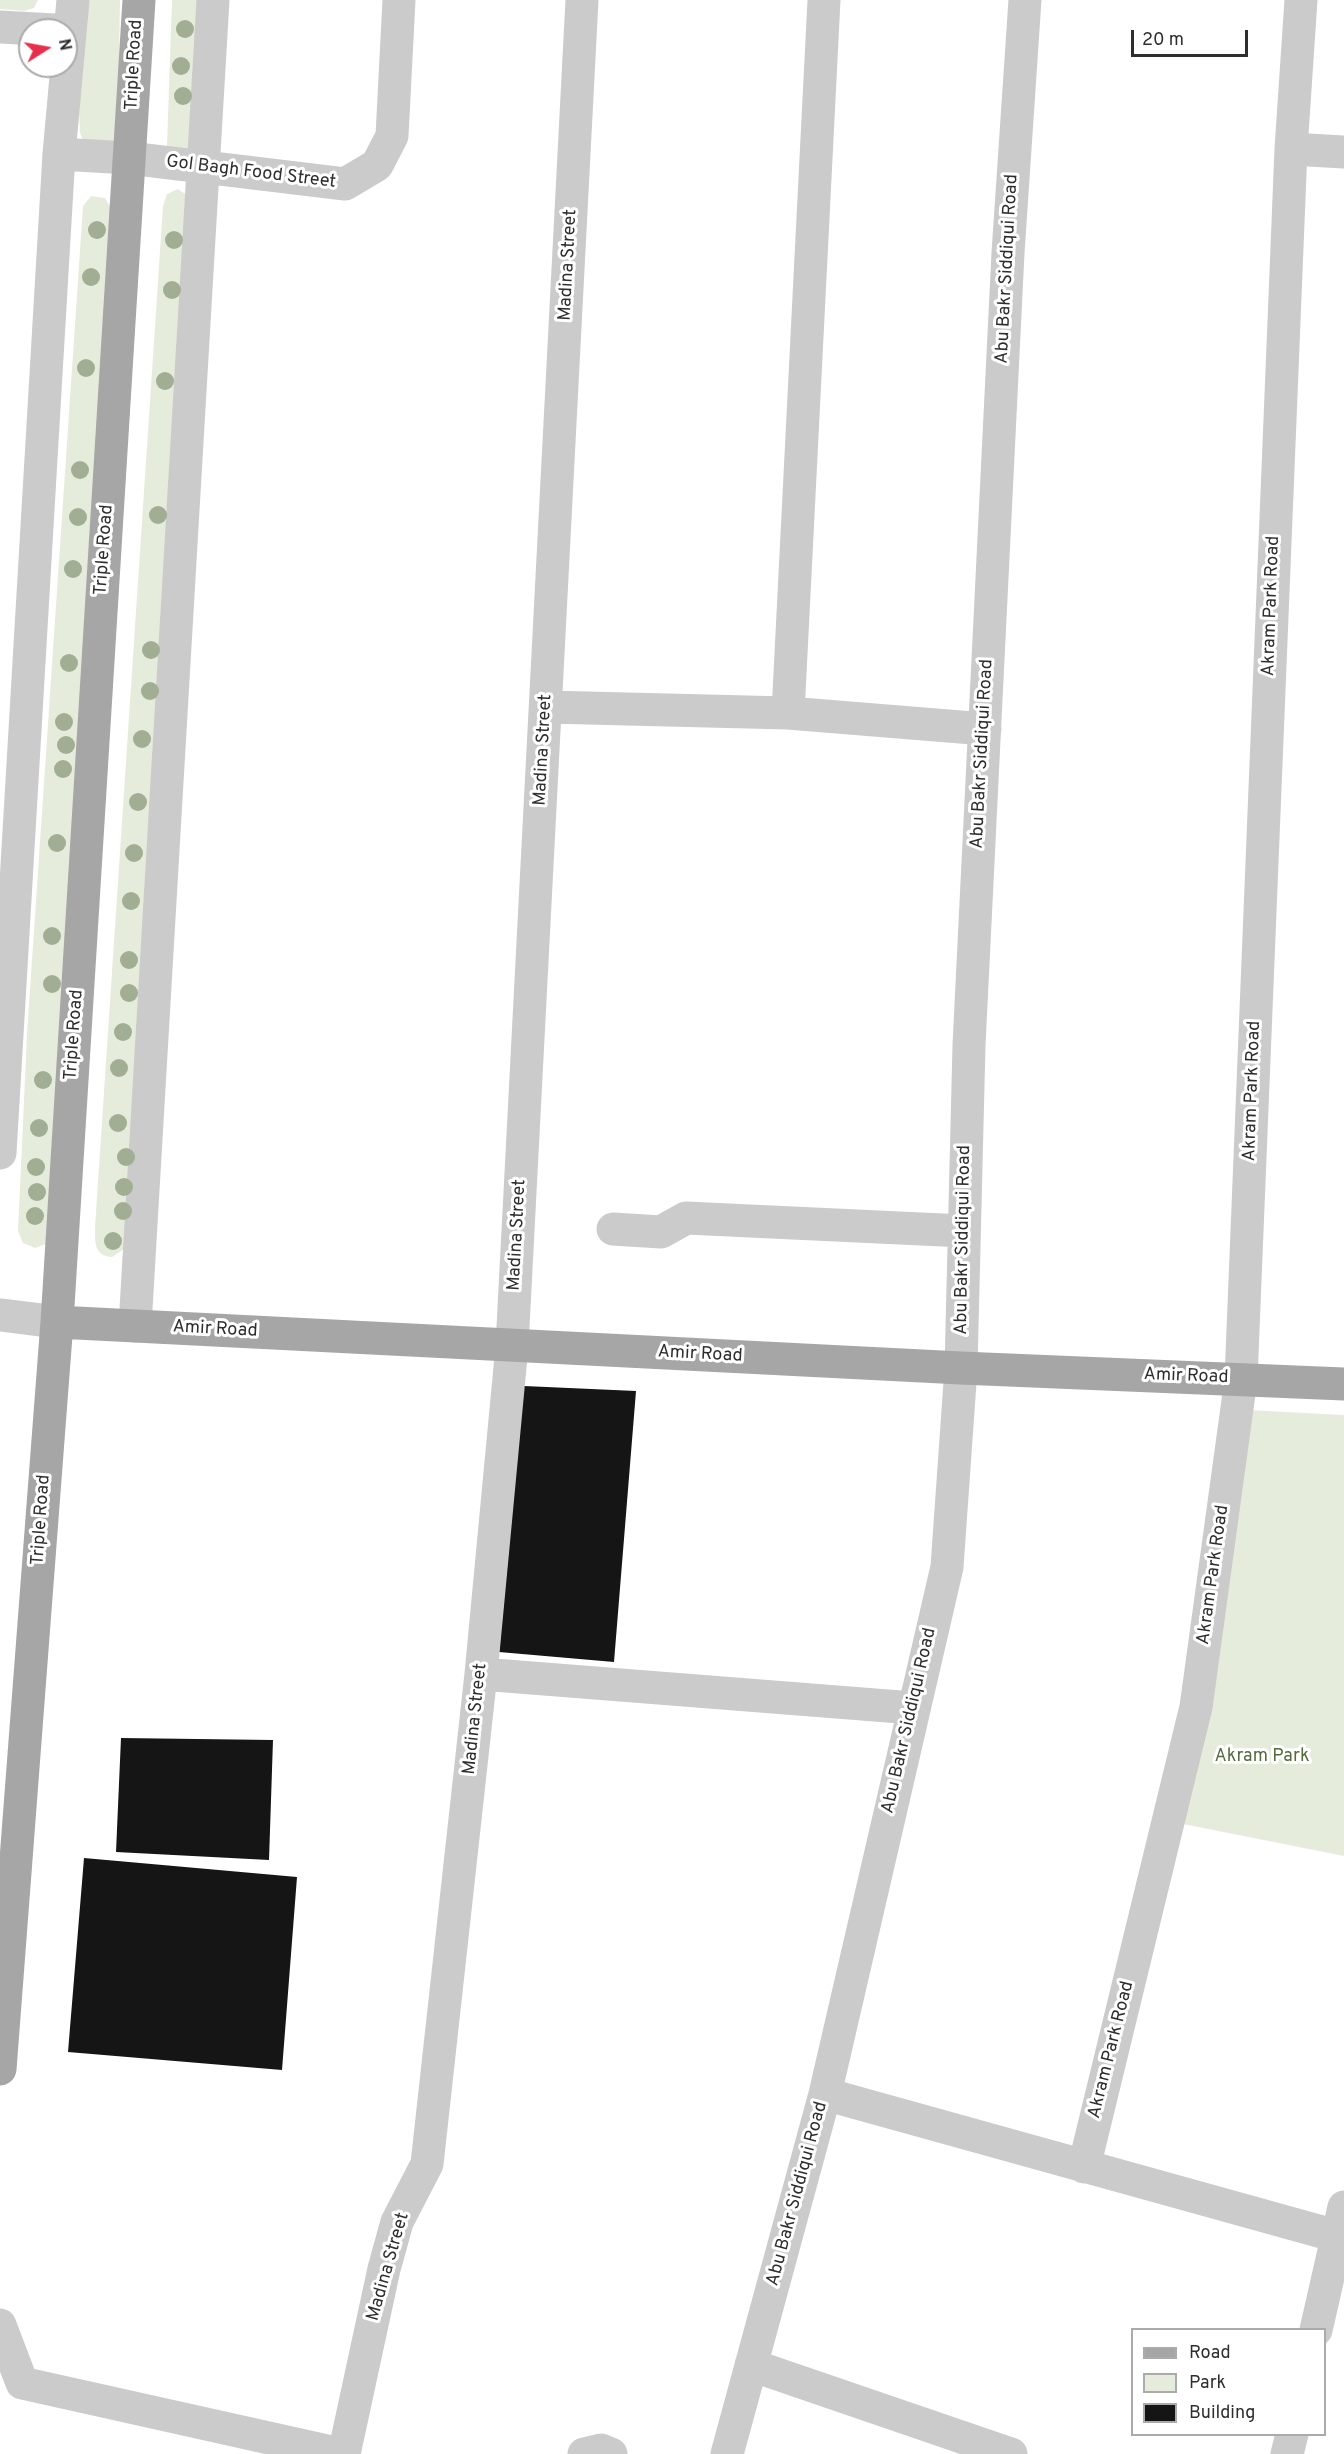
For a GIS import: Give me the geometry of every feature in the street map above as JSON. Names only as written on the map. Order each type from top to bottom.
[{"type":"main road","name":"Triple Road","points":[[0,2069],[57,1322],[139,0]]},
{"type":"main road","name":"Amir Road","points":[[57,1322],[961,1368],[1344,1384]]},
{"type":"street","points":[[135,1326],[213,0]]},
{"type":"street","name":"Gol Bagh Food Street","points":[[59,154],[129,158],[345,184],[377,165],[392,136],[399,0]]},
{"type":"street","name":"Madina Street","points":[[342,2454],[384,2269],[397,2222],[427,2164],[481,1674],[512,1346],[582,0]]},
{"type":"street","points":[[788,713],[824,0]]},
{"type":"street","name":"Abu Bakr Siddiqui Road","points":[[727,2454],[825,2094],[947,1566],[961,1368],[969,1033],[1008,253],[1025,0]]},
{"type":"street","name":"Akram Park Road","points":[[1084,2167],[1196,1707],[1242,1379],[1291,149],[1301,0]]},
{"type":"street","points":[[0,27],[18,26]]},
{"type":"street","points":[[0,1154],[63,78]]},
{"type":"street","points":[[1291,149],[1344,152]]},
{"type":"street","points":[[547,707],[788,713],[985,729]]},
{"type":"street","points":[[613,1229],[661,1232],[686,1218],[964,1231]]},
{"type":"street","points":[[0,1315],[57,1322]]},
{"type":"street","points":[[481,1674],[913,1707]]},
{"type":"street","points":[[825,2094],[1084,2167],[1342,2228],[1317,2328]]},
{"type":"street","points":[[0,2325],[22,2383],[342,2454]]},
{"type":"street","points":[[751,2365],[1011,2454]]},
{"type":"street","points":[[1287,2454],[1292,2436]]},
{"type":"street","points":[[584,2454],[601,2450],[611,2454]]},
{"type":"green space","points":[[0,0],[38,0],[34,8],[24,11],[0,9]]},
{"type":"green space","points":[[86,0],[120,0],[118,122],[116,138],[104,149],[85,145],[80,133],[79,111]]},
{"type":"green space","points":[[172,0],[203,0],[193,148],[170,152],[167,146]]},
{"type":"green space","points":[[178,189],[188,196],[124,1249],[112,1257],[99,1251],[95,1227],[163,206],[167,194]]},
{"type":"green space","points":[[91,196],[105,198],[111,208],[49,1243],[35,1248],[23,1243],[18,1231],[27,1034],[83,206]]},
{"type":"green space","name":"Akram Park","points":[[1248,1410],[1344,1415],[1344,1856],[1168,1821]]},
{"type":"building","points":[[524,1386],[636,1391],[614,1662],[499,1652]]},
{"type":"building","points":[[121,1738],[273,1740],[269,1860],[116,1852]]},
{"type":"building","points":[[84,1858],[297,1877],[282,2070],[68,2052]]}]
